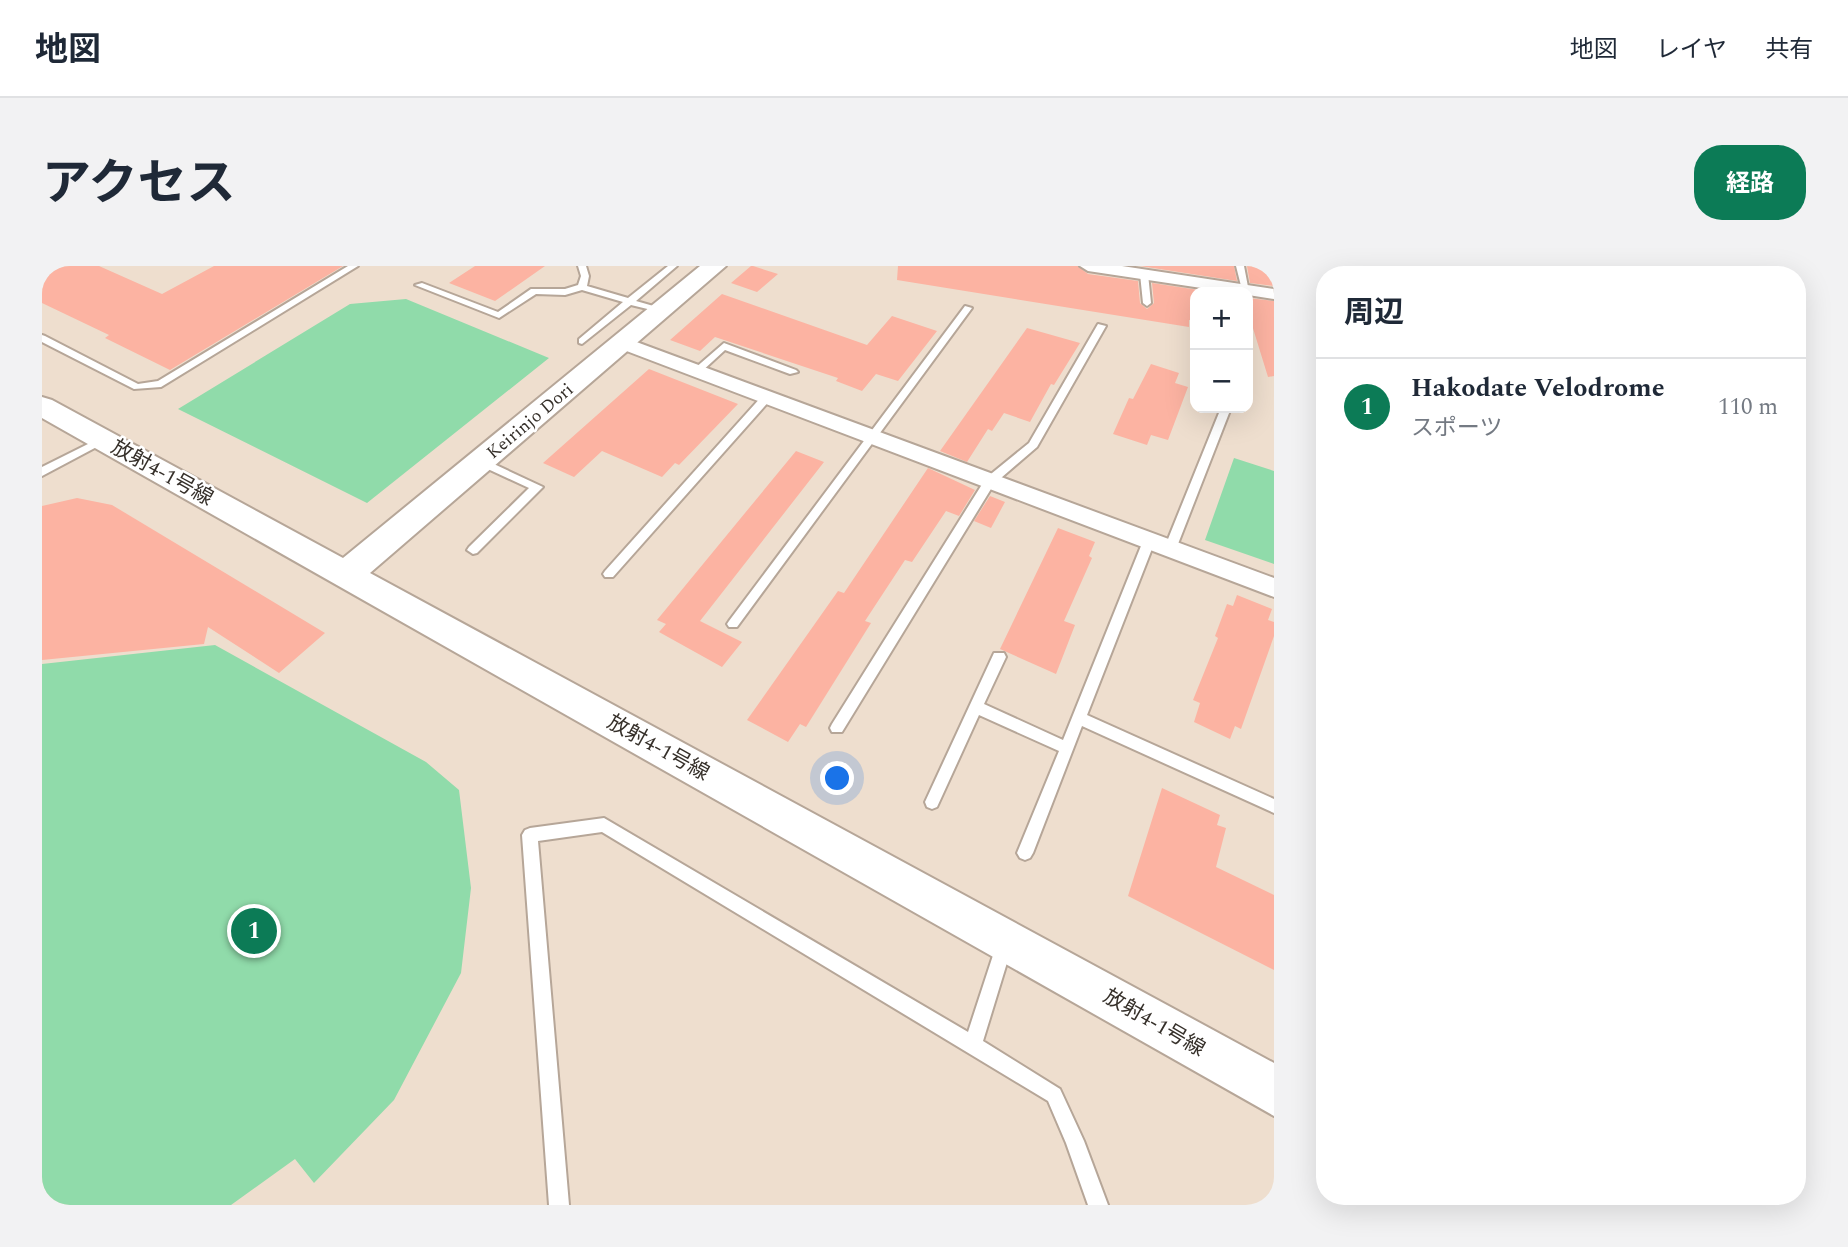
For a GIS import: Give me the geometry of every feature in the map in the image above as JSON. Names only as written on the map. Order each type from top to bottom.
[{"type":"street","name":"Keirinjo Dori","points":[[344,576],[714,266]]},
{"type":"street","points":[[1088,266],[1144,274],[1196,287]]},
{"type":"street","points":[[1253,292],[1274,294]]},
{"type":"street","points":[[623,343],[1274,588]]},
{"type":"street","name":"放射4-1号線","points":[[42,406],[344,576],[1007,938],[1274,1091]]},
{"type":"lane","points":[[42,338],[137,387],[161,384],[354,266]]},
{"type":"lane","points":[[582,266],[585,276],[582,287]]},
{"type":"lane","points":[[582,341],[673,266]]},
{"type":"lane","points":[[1239,287],[1240,266]]},
{"type":"lane","points":[[1144,274],[1147,303]]},
{"type":"lane","points":[[419,285],[499,315],[534,290],[565,292],[582,287],[661,312]]},
{"type":"lane","points":[[733,624],[968,308]]},
{"type":"lane","points":[[837,728],[990,481],[1033,445],[1101,326]]},
{"type":"lane","points":[[697,371],[724,346],[793,372]]},
{"type":"lane","points":[[609,575],[767,397]]},
{"type":"lane","points":[[1170,549],[1224,413]]},
{"type":"lane","points":[[42,472],[102,440]]},
{"type":"lane","points":[[473,550],[537,487],[481,462]]},
{"type":"lane","points":[[1025,853],[1149,541]]},
{"type":"lane","points":[[932,802],[999,657]]},
{"type":"lane","points":[[976,707],[1067,748]]},
{"type":"lane","points":[[1079,718],[1274,806]]},
{"type":"lane","points":[[559,1205],[530,835],[604,825],[1054,1095],[1075,1141],[1098,1205]]},
{"type":"lane","points":[[973,1045],[1007,938]]},
{"type":"green space","points":[[406,299],[549,358],[367,503],[178,409],[350,304]]},
{"type":"green space","points":[[1234,458],[1274,471],[1274,564],[1205,540]]},
{"type":"green space","points":[[215,645],[426,762],[459,790],[471,888],[461,973],[394,1100],[314,1183],[295,1159],[231,1205],[42,1205],[42,664]]},
{"type":"building","points":[[42,266],[99,266],[162,294],[214,266],[343,266],[170,370],[105,338],[109,335],[42,303]]},
{"type":"building","points":[[475,266],[545,266],[495,301],[449,283]]},
{"type":"building","points":[[751,266],[778,274],[757,292],[731,283]]},
{"type":"building","points":[[898,266],[1078,266],[1088,274],[1138,281],[1140,303],[1147,309],[1154,303],[1152,283],[1190,289],[1189,327],[897,280]]},
{"type":"building","points":[[1140,266],[1234,266],[1237,281]]},
{"type":"building","points":[[1247,266],[1274,266],[1274,286],[1250,283]]},
{"type":"building","points":[[722,294],[867,345],[892,316],[937,331],[898,381],[876,374],[862,391],[836,381],[838,378],[715,337],[700,351],[670,340]]},
{"type":"building","points":[[1253,299],[1274,301],[1274,376],[1268,377],[1253,328]]},
{"type":"building","points":[[1027,328],[1080,343],[1054,385],[1051,384],[1030,422],[1004,413],[992,431],[988,429],[967,462],[940,451]]},
{"type":"building","points":[[1151,364],[1179,373],[1175,383],[1188,387],[1168,440],[1151,435],[1147,445],[1113,434],[1129,398],[1133,399]]},
{"type":"building","points":[[649,369],[738,404],[679,465],[675,463],[662,477],[602,451],[574,477],[543,463]]},
{"type":"building","points":[[796,451],[824,462],[700,621],[742,642],[722,667],[659,632],[666,624],[657,620]]},
{"type":"building","points":[[928,468],[975,490],[959,516],[946,511],[912,562],[905,560],[865,621],[871,623],[806,727],[800,724],[788,742],[747,720],[838,591],[844,593]]},
{"type":"building","points":[[990,496],[1005,502],[991,528],[974,521]]},
{"type":"building","points":[[77,498],[112,505],[325,633],[279,673],[208,627],[204,644],[42,660],[42,506]]},
{"type":"building","points":[[1058,528],[1095,542],[1089,556],[1092,558],[1064,621],[1075,625],[1056,674],[1000,649]]},
{"type":"building","points":[[1237,595],[1272,609],[1268,620],[1274,622],[1274,636],[1241,729],[1235,726],[1230,739],[1194,722],[1200,703],[1193,700],[1218,638],[1215,636],[1227,604],[1233,606]]},
{"type":"building","points":[[1162,788],[1220,815],[1217,825],[1226,828],[1216,867],[1274,895],[1274,970],[1128,896]]},
{"type":"place","name":"Hakodate Velodrome","points":[[254,931]]}]
